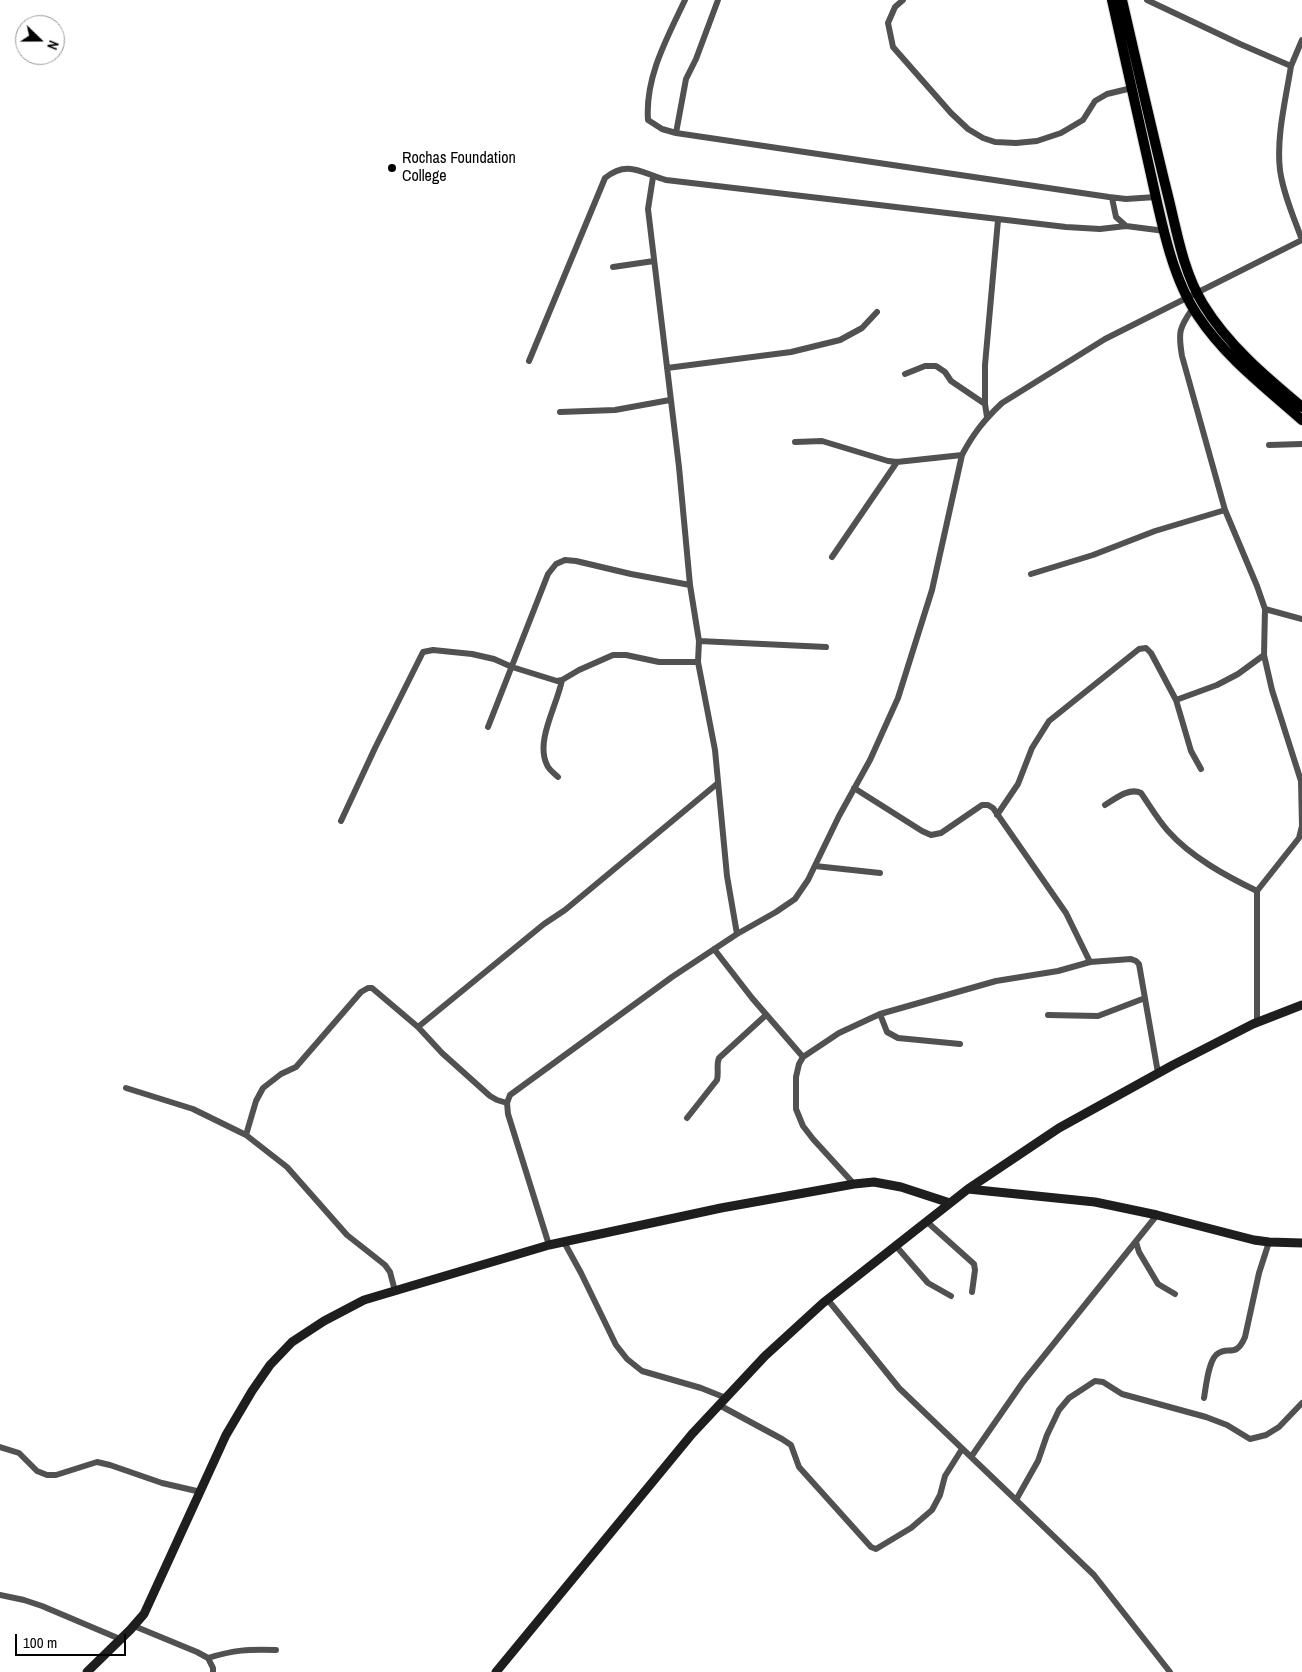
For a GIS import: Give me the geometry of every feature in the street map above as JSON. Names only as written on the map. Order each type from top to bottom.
[{"type":"main road","points":[[1112,0],[1156,197],[1174,266],[1192,295],[1220,330],[1241,353],[1302,407]]},
{"type":"main road","points":[[1122,0],[1152,133],[1189,277],[1193,308],[1213,337],[1231,356],[1302,420]]},
{"type":"street","points":[[685,0],[652,78],[646,104],[648,120],[662,129],[676,133],[1112,198],[1156,197]]},
{"type":"street","points":[[676,133],[686,79],[699,51],[718,0]]},
{"type":"street","points":[[903,0],[895,7],[888,22],[892,47],[951,114],[968,129],[983,138],[995,142],[1016,143],[1037,141],[1061,133],[1083,120],[1096,101],[1107,94],[1132,88]]},
{"type":"street","points":[[1146,0],[1291,66]]},
{"type":"street","points":[[549,1245],[508,1114],[507,1103],[510,1095],[672,976],[795,899],[808,880],[870,760],[898,698],[932,590],[962,456],[972,436],[987,416],[1026,388],[1105,339],[1302,240],[1291,211],[1280,170],[1280,137],[1291,66],[1302,40]]},
{"type":"street","points":[[529,361],[605,178],[612,172],[623,169],[642,170],[653,177],[666,180],[998,220],[1066,227],[1100,229],[1126,226],[1165,231]]},
{"type":"street","points":[[653,177],[648,209],[690,585],[699,641],[698,662],[714,750],[727,876],[737,934]]},
{"type":"street","points":[[1112,198],[1116,217],[1126,226]]},
{"type":"street","points":[[987,416],[985,404],[985,365],[998,220]]},
{"type":"street","points":[[613,268],[654,260]]},
{"type":"street","points":[[1193,308],[1182,324],[1179,338],[1182,356],[1225,510],[1265,609],[1264,654],[1272,690],[1301,778],[1302,826],[1299,838],[1257,891],[1257,1023]]},
{"type":"street","points":[[667,368],[791,352],[840,340],[862,328],[878,312]]},
{"type":"street","points":[[905,374],[925,366],[936,366],[945,372],[951,381],[985,404]]},
{"type":"street","points":[[560,412],[615,410],[670,400]]},
{"type":"street","points":[[795,442],[822,441],[871,457],[897,462],[962,456]]},
{"type":"street","points":[[1269,445],[1302,444]]},
{"type":"street","points":[[832,557],[897,462]]},
{"type":"street","points":[[1031,574],[1225,510]]},
{"type":"street","points":[[488,727],[548,574],[556,564],[565,560],[576,561],[690,585]]},
{"type":"street","points":[[1265,609],[1302,619]]},
{"type":"street","points":[[699,641],[826,647]]},
{"type":"street","points":[[998,815],[1018,784],[1032,748],[1049,721],[1139,649],[1146,648],[1151,653],[1176,700],[1191,751],[1201,769]]},
{"type":"street","points":[[341,821],[423,652],[433,650],[472,654],[494,659],[512,667],[553,680],[562,680],[613,655],[626,655],[659,662],[698,662]]},
{"type":"street","points":[[1176,700],[1217,685],[1238,674],[1264,654]]},
{"type":"street","points":[[558,776],[547,767],[543,750],[544,740],[560,693],[562,680]]},
{"type":"street","points":[[418,1027],[544,924],[565,910],[718,783]]},
{"type":"street","points":[[854,788],[930,835],[941,833],[982,805],[988,805],[998,815],[1066,913],[1090,962]]},
{"type":"street","points":[[1105,805],[1131,791],[1141,793],[1168,831],[1190,851],[1234,880],[1257,891]]},
{"type":"street","points":[[815,866],[880,873]]},
{"type":"street","points":[[714,949],[766,1015],[803,1057]]},
{"type":"street","points":[[854,1184],[803,1126],[796,1109],[796,1078],[799,1064],[803,1057],[839,1033],[880,1014],[996,982],[1058,971],[1090,962],[1131,959],[1139,964],[1158,1073]]},
{"type":"street","points":[[246,1135],[256,1102],[263,1088],[281,1074],[296,1066],[364,990],[372,988],[418,1027],[442,1053],[477,1085],[497,1100],[507,1103]]},
{"type":"street","points":[[1048,1015],[1098,1016],[1145,998]]},
{"type":"street","points":[[496,1672],[692,1434],[765,1356],[828,1300],[968,1189],[1059,1128],[1158,1073],[1257,1023],[1302,1005]]},
{"type":"street","points":[[880,1014],[887,1032],[898,1038],[960,1044]]},
{"type":"street","points":[[687,1118],[717,1080],[717,1062],[720,1058],[766,1015]]},
{"type":"street","points":[[126,1088],[193,1109],[246,1135],[286,1167],[347,1235],[385,1265],[390,1272],[395,1291]]},
{"type":"street","points":[[86,1672],[144,1614],[226,1435],[252,1391],[270,1365],[292,1342],[324,1321],[364,1300],[549,1245],[721,1208],[874,1182],[901,1187],[950,1203]]},
{"type":"street","points":[[968,1189],[1095,1202],[1157,1215],[1254,1240],[1302,1242]]},
{"type":"street","points":[[971,1457],[1023,1382],[1157,1215]]},
{"type":"street","points":[[926,1221],[974,1264],[972,1292]]},
{"type":"street","points":[[564,1242],[582,1273],[616,1345],[627,1359],[642,1371],[701,1388],[782,1439],[791,1446],[800,1467],[871,1547],[876,1549],[911,1528],[932,1510],[945,1476],[962,1449]]},
{"type":"street","points":[[1136,1242],[1139,1252],[1158,1284],[1175,1294]]},
{"type":"street","points":[[1204,1398],[1214,1358],[1220,1353],[1238,1349],[1241,1346],[1259,1273],[1269,1242]]},
{"type":"street","points":[[896,1246],[928,1284],[951,1296]]},
{"type":"street","points":[[828,1300],[899,1388],[1094,1576],[1170,1672]]},
{"type":"street","points":[[1016,1500],[1038,1461],[1047,1435],[1059,1410],[1069,1398],[1095,1381],[1102,1382],[1122,1394],[1206,1417],[1226,1425],[1250,1439],[1266,1435],[1279,1427],[1302,1402]]},
{"type":"street","points":[[0,1446],[19,1453],[37,1471],[47,1475],[56,1475],[97,1462],[162,1484],[200,1492]]},
{"type":"street","points":[[0,1595],[42,1606],[120,1639]]},
{"type":"street","points":[[134,1626],[208,1658],[213,1672]]},
{"type":"street","points":[[208,1658],[246,1649],[276,1650]]},
{"type":"place","name":"Rochas Foundation College","points":[[392,168]]}]
